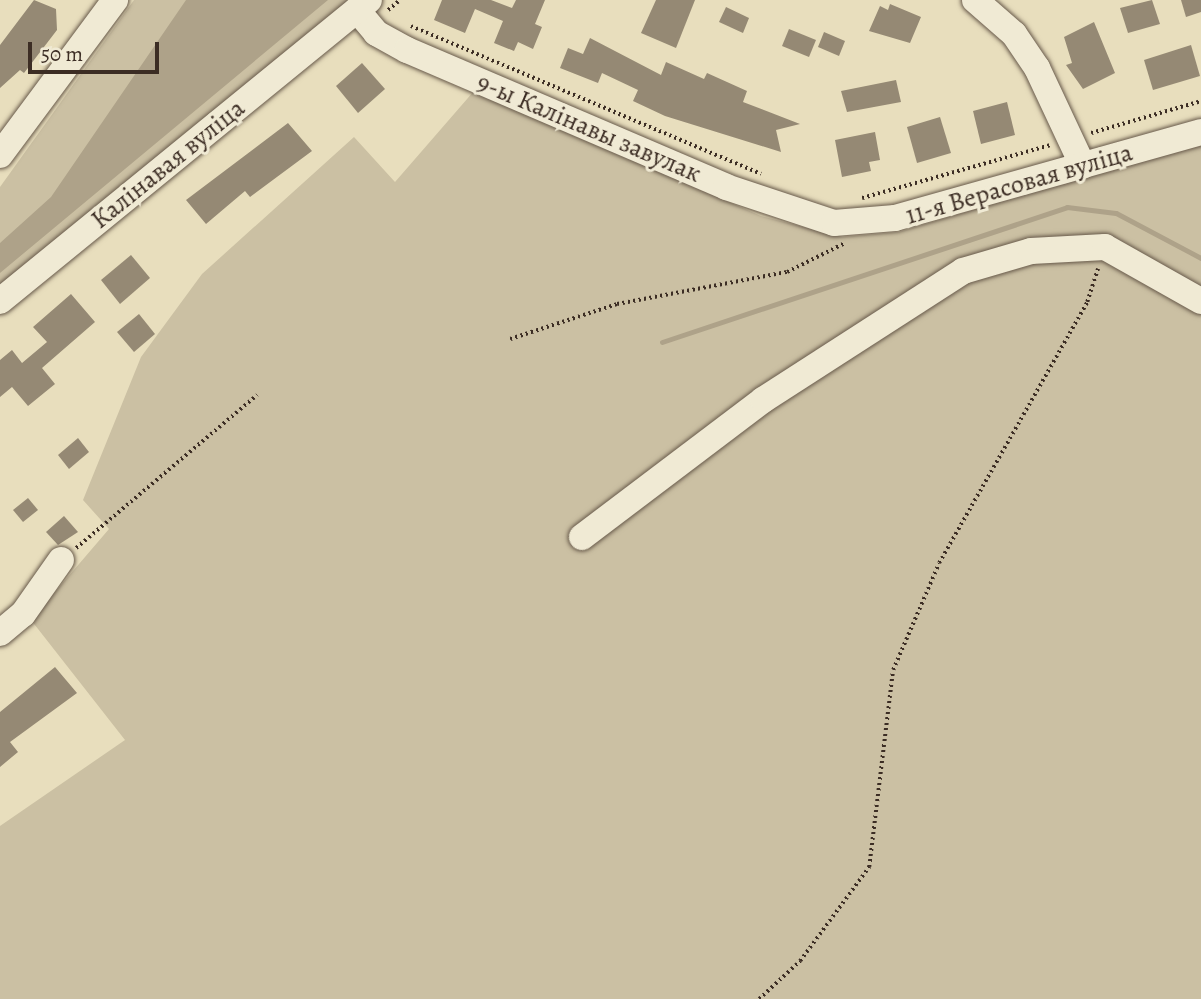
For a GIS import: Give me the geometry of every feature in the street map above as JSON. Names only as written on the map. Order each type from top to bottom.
[{"type":"street","points":[[0,155],[115,0]]},
{"type":"street","points":[[975,0],[1014,34],[1083,166]]},
{"type":"street","name":"9-ы Калінавы завулак","points":[[370,8],[376,33],[407,50],[726,187],[834,223]]},
{"type":"street","name":"Калінавая вуліца","points":[[0,301],[370,8]]},
{"type":"street","name":"11-я Верасовая вуліца","points":[[834,223],[866,223],[1201,132]]},
{"type":"street","points":[[582,537],[763,400],[937,285],[1031,251],[1105,247],[1201,301]]},
{"type":"street","points":[[0,633],[23,614],[61,560]]},
{"type":"path","points":[[370,8],[396,19]]},
{"type":"path","points":[[408,25],[764,175]]},
{"type":"path","points":[[849,199],[1201,102]]},
{"type":"path","points":[[510,339],[617,304],[787,272],[830,255],[866,223]]},
{"type":"path","points":[[759,999],[800,961],[869,867],[892,670],[939,563],[1087,302],[1105,247]]},
{"type":"path","points":[[61,560],[257,395]]},
{"type":"shaded area","points":[[134,0],[355,0],[0,292],[0,187]]},
{"type":"shaded area","points":[[186,0],[328,0],[0,273],[0,243],[51,197]]},
{"type":"shaded area","points":[[474,91],[761,216],[842,237],[899,232],[1201,142],[1201,999],[0,999],[0,826],[125,740],[31,620],[109,529],[83,500],[141,357],[202,274],[354,137],[395,182]]},
{"type":"building","points":[[34,0],[56,9],[57,30],[24,73],[20,70],[0,88],[0,45]]},
{"type":"building","points":[[442,0],[491,0],[512,8],[516,0],[545,0],[535,24],[542,27],[533,49],[518,42],[514,51],[494,43],[503,21],[475,9],[465,33],[434,20]]},
{"type":"building","points":[[656,0],[695,0],[676,48],[641,33]]},
{"type":"building","points":[[1152,0],[1160,24],[1128,33],[1120,8]]},
{"type":"building","points":[[1181,0],[1201,0],[1201,12],[1186,17]]},
{"type":"building","points":[[890,4],[921,17],[910,43],[869,31],[880,6],[888,10]]},
{"type":"building","points":[[726,7],[749,18],[743,33],[719,22]]},
{"type":"building","points":[[1094,22],[1115,73],[1083,89],[1066,65],[1072,63],[1064,37]]},
{"type":"building","points":[[789,29],[816,40],[809,57],[782,46]]},
{"type":"building","points":[[824,32],[845,41],[839,56],[818,47]]},
{"type":"building","points":[[590,38],[661,75],[666,62],[704,79],[707,73],[747,91],[743,102],[800,124],[776,130],[781,152],[665,116],[633,101],[638,90],[602,73],[598,83],[560,68],[568,48],[583,54]]},
{"type":"building","points":[[1191,45],[1200,76],[1153,90],[1144,60]]},
{"type":"building","points":[[362,63],[385,89],[358,113],[336,86]]},
{"type":"building","points":[[896,80],[901,102],[847,112],[841,91]]},
{"type":"building","points":[[1007,102],[1015,135],[981,144],[973,111]]},
{"type":"building","points":[[940,117],[951,153],[917,163],[907,127]]},
{"type":"building","points":[[288,123],[312,151],[250,197],[245,191],[206,224],[186,200]]},
{"type":"building","points":[[875,132],[880,160],[869,162],[871,171],[842,177],[835,140]]},
{"type":"building","points":[[131,255],[150,278],[120,304],[101,280]]},
{"type":"building","points":[[71,294],[95,322],[42,368],[55,384],[28,406],[12,387],[0,397],[0,360],[12,350],[22,363],[47,342],[33,327]]},
{"type":"building","points":[[139,314],[155,334],[134,352],[117,332]]},
{"type":"building","points":[[78,438],[89,452],[69,469],[58,455]]},
{"type":"building","points":[[28,498],[38,510],[23,522],[13,510]]},
{"type":"building","points":[[64,516],[78,532],[58,545],[46,532]]},
{"type":"building","points":[[55,667],[77,693],[10,742],[18,752],[0,767],[0,712]]},
{"type":"waterway","points":[[662,342],[1067,207],[1116,213],[1201,258]]}]
